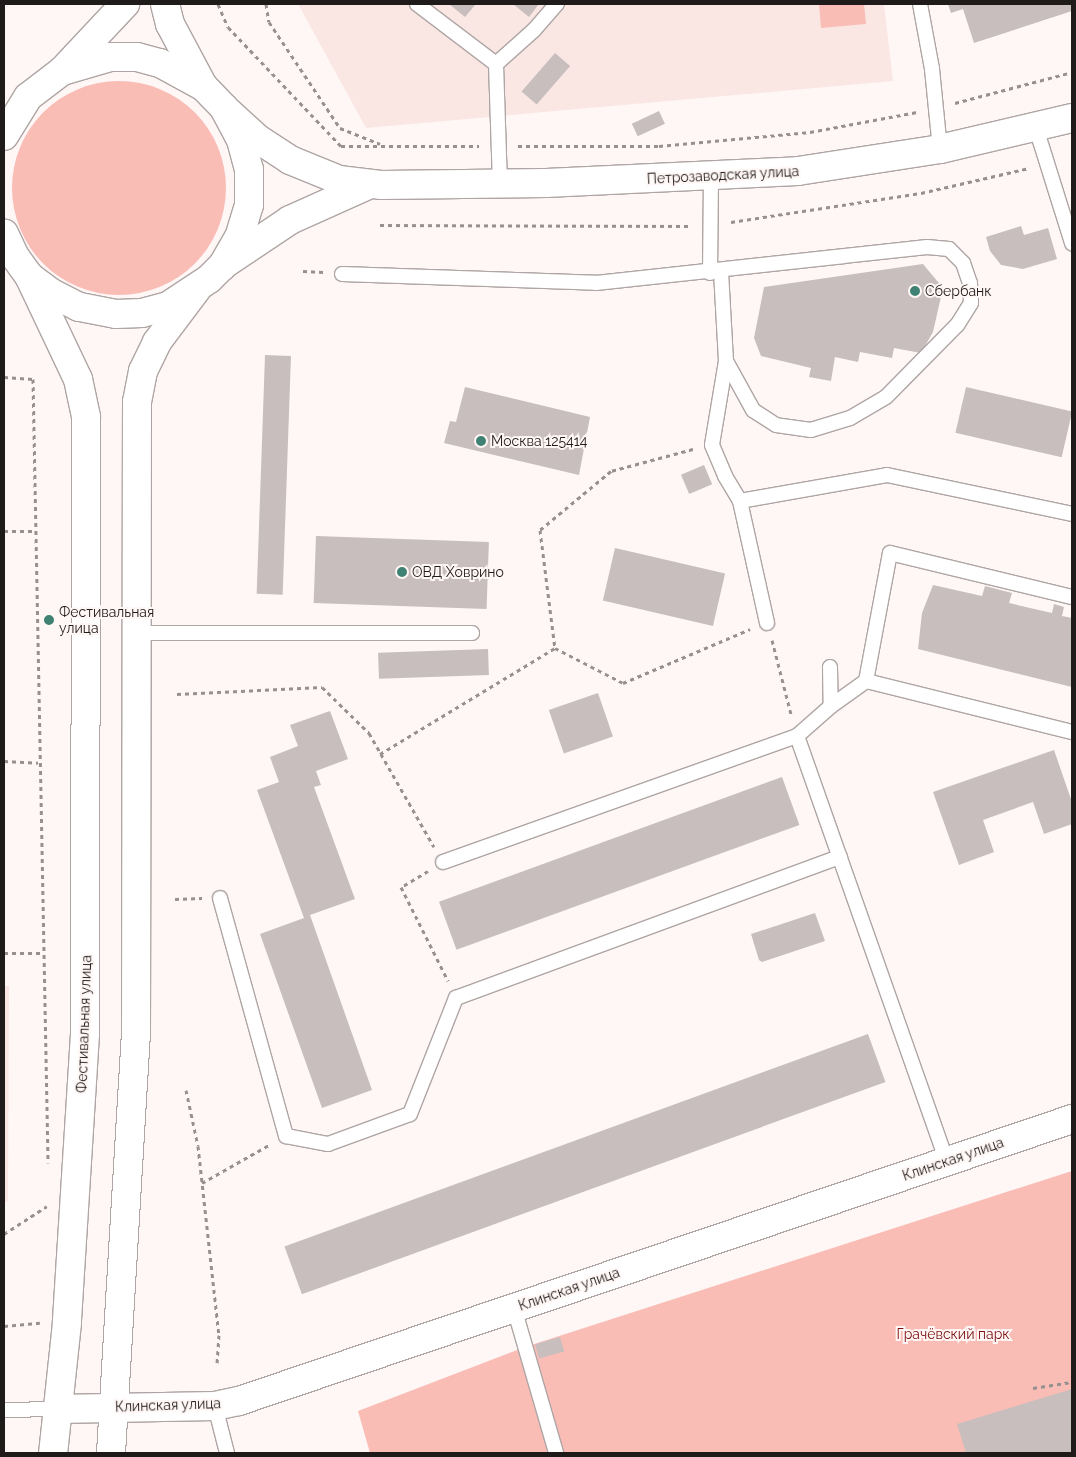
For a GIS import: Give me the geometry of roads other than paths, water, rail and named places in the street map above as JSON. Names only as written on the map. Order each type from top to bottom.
[{"type":"main road","points":[[4,113],[62,71],[125,4]]},
{"type":"main road","points":[[111,1453],[136,1036],[137,402],[143,371],[157,342],[196,290],[222,266],[238,237],[249,205],[249,170],[242,140],[224,108],[204,87],[170,24],[165,4]]},
{"type":"main road","points":[[62,71],[110,57],[137,58],[160,63],[204,87]]},
{"type":"main road","points":[[4,136],[28,97]]},
{"type":"main road","name":"Петрозаводская улица","points":[[224,108],[258,138],[290,160],[331,177],[368,185],[500,184],[711,177],[798,171],[940,149],[1036,128],[1072,118]]},
{"type":"main road","name":"Петрозаводская улица","points":[[222,266],[290,220],[368,185]]},
{"type":"main road","name":"Фестивальная улица","points":[[4,233],[16,260],[78,379],[86,417],[85,1034],[67,1323],[53,1453]]},
{"type":"main road","points":[[16,260],[50,292],[79,307],[116,314],[142,313],[168,306],[196,290]]},
{"type":"main road","name":"Клинская улица","points":[[58,1409],[113,1406],[215,1406],[240,1401],[1072,1119]]},
{"type":"lane","points":[[417,4],[496,64],[500,184]]},
{"type":"lane","points":[[496,64],[534,30],[556,4]]},
{"type":"lane","points":[[920,4],[936,108],[940,149]]},
{"type":"lane","points":[[1036,128],[1072,244]]},
{"type":"lane","points":[[711,177],[716,272],[726,361],[712,445],[725,476],[740,501],[767,622]]},
{"type":"lane","points":[[342,274],[596,283],[716,272],[927,247],[949,249],[963,263],[970,283],[971,303],[957,324],[886,397],[850,418],[811,430],[776,425],[753,410],[726,361]]},
{"type":"lane","points":[[740,501],[887,475],[1072,514]]},
{"type":"lane","points":[[443,862],[797,736],[831,706],[866,681],[890,553],[1072,596]]},
{"type":"lane","points":[[137,633],[472,633]]},
{"type":"lane","points":[[830,667],[831,706]]},
{"type":"lane","points":[[866,681],[1072,732]]},
{"type":"lane","points":[[797,736],[948,1161]]},
{"type":"lane","points":[[220,898],[286,1136],[328,1144],[410,1114],[456,998],[840,857]]},
{"type":"lane","points":[[514,1308],[556,1453]]},
{"type":"lane","points":[[215,1406],[227,1453]]},
{"type":"lane","points":[[4,1410],[58,1409]]},
{"type":"place","name":"Сбербанк","points":[[915,291]]},
{"type":"place","name":"Москва 125414","points":[[481,441]]},
{"type":"place","name":"ОВД Ховрино","points":[[402,572]]},
{"type":"place","name":"Фестивальная улица","points":[[49,620]]},
{"type":"park label","name":"Грачёвский парк","points":[[953,1334]]}]
